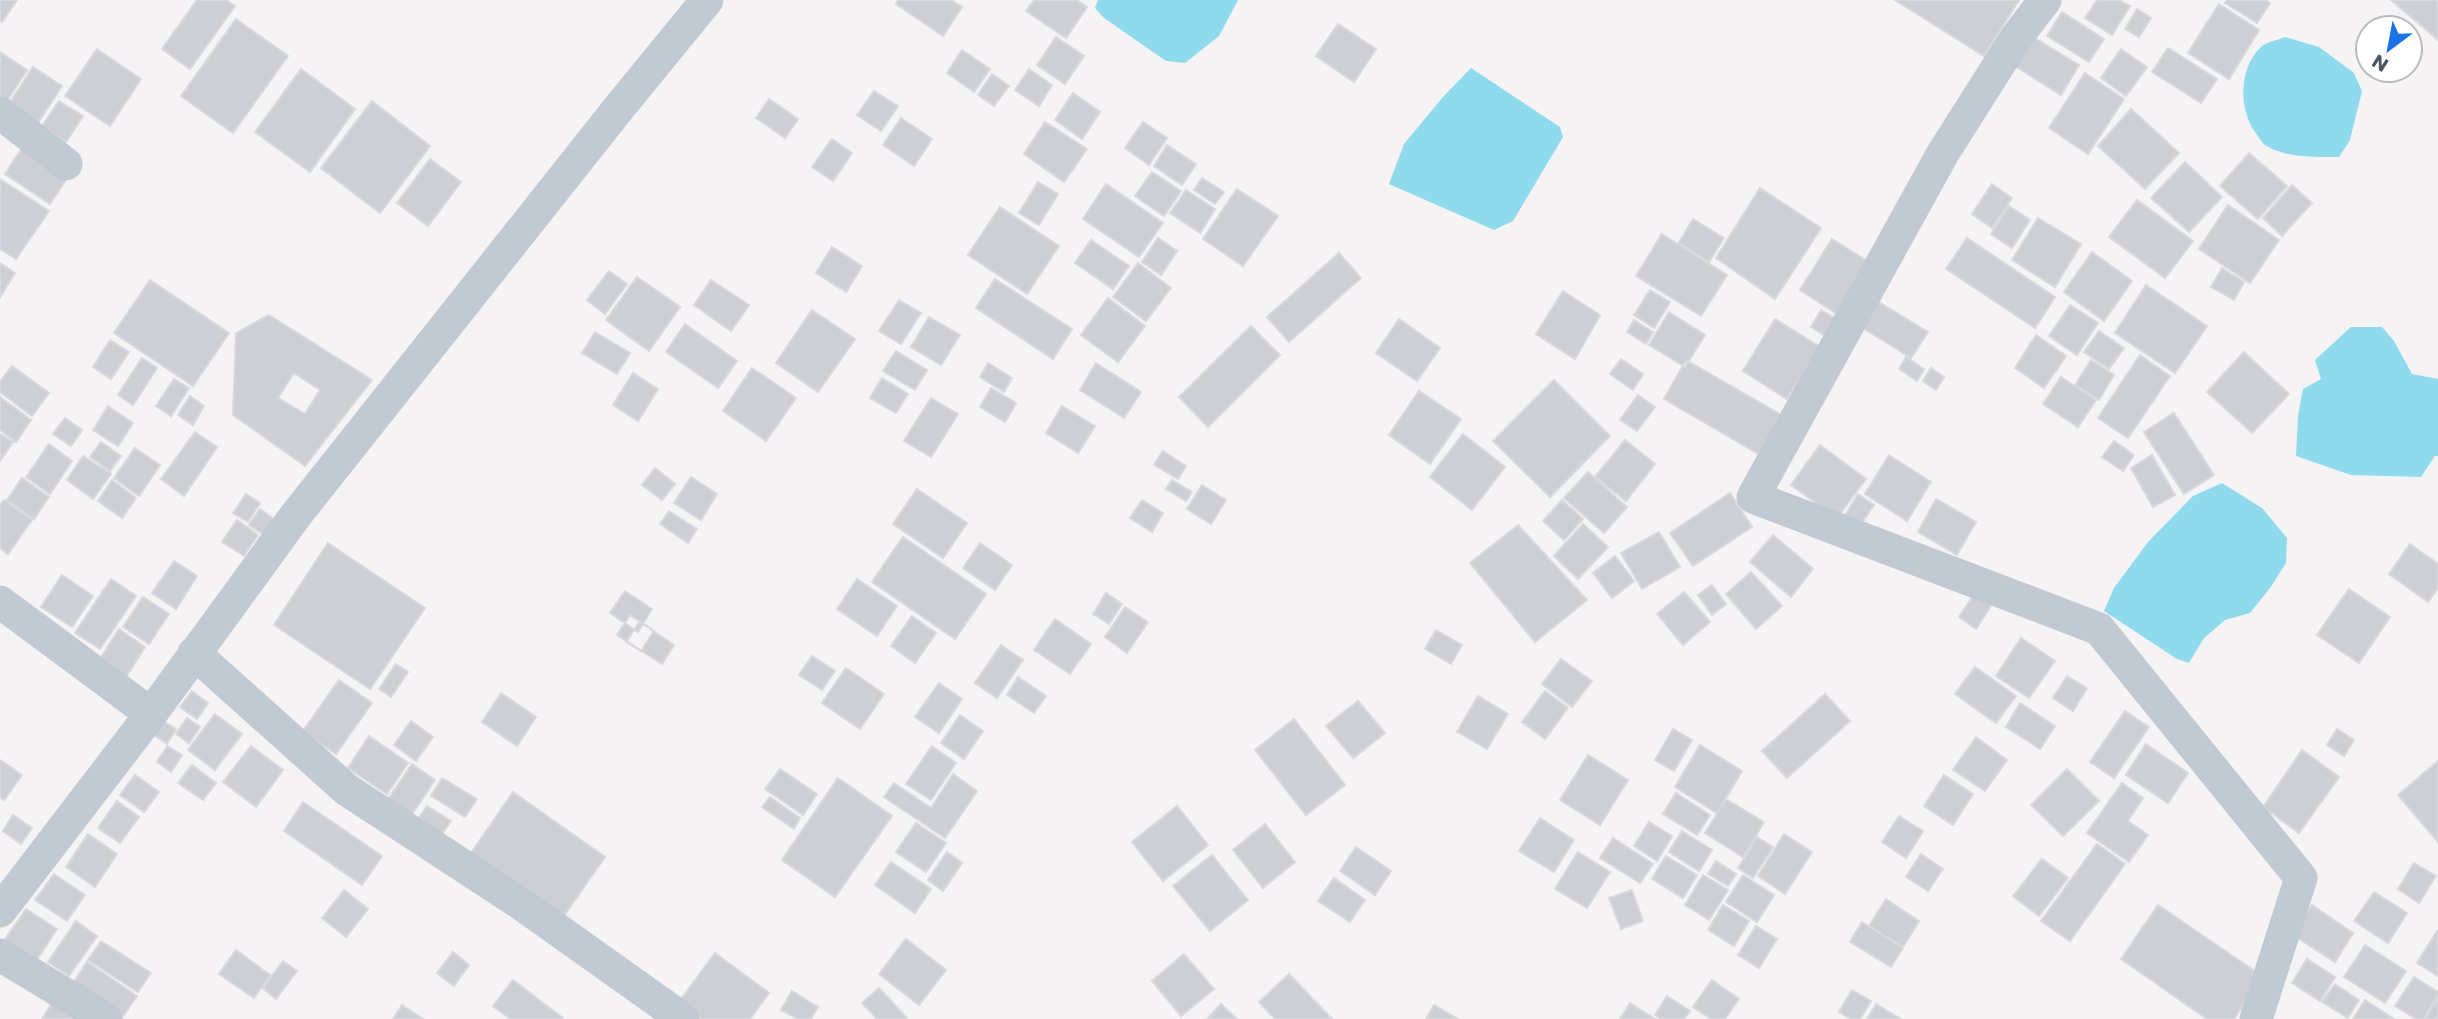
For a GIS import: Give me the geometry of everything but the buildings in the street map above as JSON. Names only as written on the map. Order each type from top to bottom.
[{"type":"street","points":[[0,911],[151,715],[304,505],[707,0]]},
{"type":"street","points":[[2045,0],[2016,38],[1943,153],[1753,497],[2099,629],[2301,878],[2256,1019]]},
{"type":"street","points":[[0,113],[66,164]]},
{"type":"street","points":[[0,602],[151,715]]},
{"type":"street","points":[[194,653],[347,790],[520,903],[683,1019]]},
{"type":"street","points":[[0,956],[106,1019]]},
{"type":"water","points":[[1098,0],[1238,0],[1219,36],[1185,63],[1166,61],[1104,18],[1095,8]]},
{"type":"water","points":[[2285,37],[2319,47],[2354,73],[2354,84],[2359,84],[2362,91],[2350,140],[2339,157],[2301,156],[2282,152],[2265,145],[2255,132],[2246,112],[2243,89],[2253,56],[2269,42]]},
{"type":"water","points":[[1471,68],[1560,127],[1563,137],[1513,221],[1494,230],[1389,184],[1404,144]]},
{"type":"water","points":[[2351,327],[2382,327],[2394,341],[2412,374],[2438,379],[2438,456],[2435,456],[2421,477],[2351,475],[2296,456],[2298,416],[2303,389],[2321,379],[2315,360]]},
{"type":"water","points":[[2222,483],[2262,508],[2287,538],[2286,563],[2250,613],[2225,620],[2204,638],[2189,663],[2177,659],[2104,611],[2114,588],[2148,542],[2193,496]]}]
